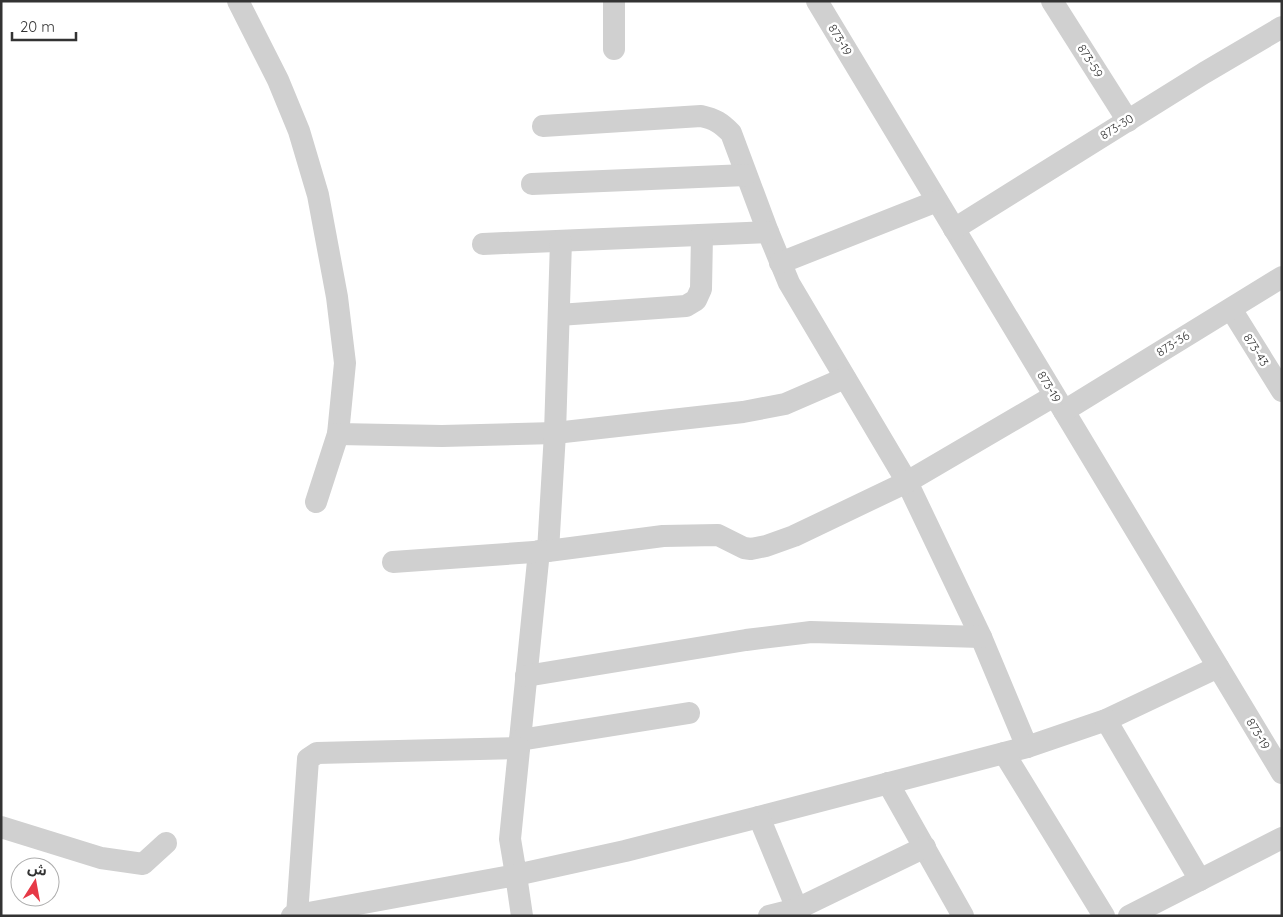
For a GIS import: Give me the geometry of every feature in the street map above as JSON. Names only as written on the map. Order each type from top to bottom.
[{"type":"street","points":[[238,1],[278,80],[299,131],[318,195],[338,297],[345,363],[338,434],[316,502]]},
{"type":"street","points":[[614,1],[614,49]]},
{"type":"street","name":"873-19","points":[[817,1],[1282,773]]},
{"type":"street","name":"873-59","points":[[1052,1],[1128,121]]},
{"type":"street","name":"873-30","points":[[954,229],[1282,27]]},
{"type":"street","points":[[543,126],[701,116],[712,118],[722,123],[731,133],[789,283],[907,482],[981,637],[1027,747]]},
{"type":"street","points":[[532,184],[746,175]]},
{"type":"street","points":[[780,263],[937,201]]},
{"type":"street","points":[[484,244],[768,232]]},
{"type":"street","points":[[559,315],[686,306],[696,300],[701,289],[702,235]]},
{"type":"street","points":[[522,916],[510,839],[526,676],[543,551],[555,433],[561,241]]},
{"type":"street","name":"873-36","points":[[393,562],[543,551],[663,536],[695,534],[718,535],[744,548],[752,549],[766,546],[794,536],[907,482],[1059,403],[1231,308],[1282,277]]},
{"type":"street","name":"873-43","points":[[1231,308],[1282,391]]},
{"type":"street","points":[[338,434],[442,436],[555,433],[733,413],[785,404],[845,378]]},
{"type":"street","points":[[526,676],[746,640],[811,632],[981,637]]},
{"type":"street","points":[[689,713],[519,744],[317,753],[308,759],[295,915],[516,875],[625,851],[1027,747],[1106,720],[1218,667]]},
{"type":"street","points":[[1106,720],[1200,880]]},
{"type":"street","points":[[1004,753],[1104,916]]},
{"type":"street","points":[[888,782],[963,916]]},
{"type":"street","points":[[759,817],[798,912]]},
{"type":"street","points":[[1,827],[101,858],[143,864],[166,843]]},
{"type":"street","points":[[1129,916],[1282,838]]},
{"type":"street","points":[[769,916],[798,912],[925,847]]}]
